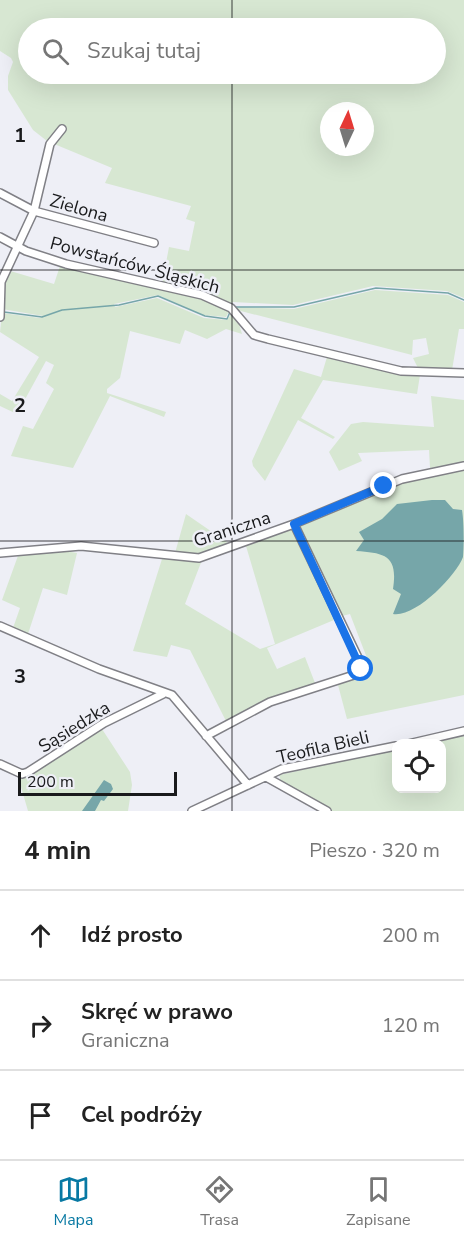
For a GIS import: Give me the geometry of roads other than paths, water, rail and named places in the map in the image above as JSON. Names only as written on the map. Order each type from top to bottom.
[{"type":"street","points":[[0,317],[1,282],[34,211],[50,144],[62,129]]},
{"type":"street","name":"Zielona","points":[[0,193],[34,211],[154,243]]},
{"type":"street","name":"Powstańców Śląskich","points":[[0,237],[17,246],[66,264],[201,295],[231,308],[254,335],[267,339],[401,371],[464,373]]},
{"type":"street","name":"Graniczna","points":[[0,553],[81,546],[199,558],[294,524],[402,479],[464,466]]},
{"type":"street","points":[[206,736],[270,702],[360,673],[360,662],[294,524]]},
{"type":"street","name":"Sąsiedzka","points":[[0,626],[34,642],[172,695],[248,785]]},
{"type":"street","name":"Sąsiedzka","points":[[0,764],[22,774],[28,772],[104,723],[163,693]]},
{"type":"street","points":[[430,739],[464,731]]},
{"type":"street","name":"Teofila Bieli","points":[[192,811],[274,773],[304,764],[392,747]]},
{"type":"street","points":[[274,773],[281,785]]},
{"type":"street","points":[[266,777],[327,811]]},
{"type":"water","points":[[445,500],[453,509],[462,510],[463,557],[444,584],[423,603],[402,613],[393,614],[401,594],[393,589],[394,569],[388,558],[382,555],[356,551],[364,540],[359,532],[382,519],[397,504]]},
{"type":"water","points":[[104,780],[111,784],[113,789],[104,801],[101,800],[95,811],[82,811]]},
{"type":"waterway","points":[[233,307],[294,307],[376,288],[448,293],[464,300]]},
{"type":"waterway","points":[[4,312],[42,317],[62,310],[119,305],[158,296],[205,316],[227,319],[230,312]]}]
